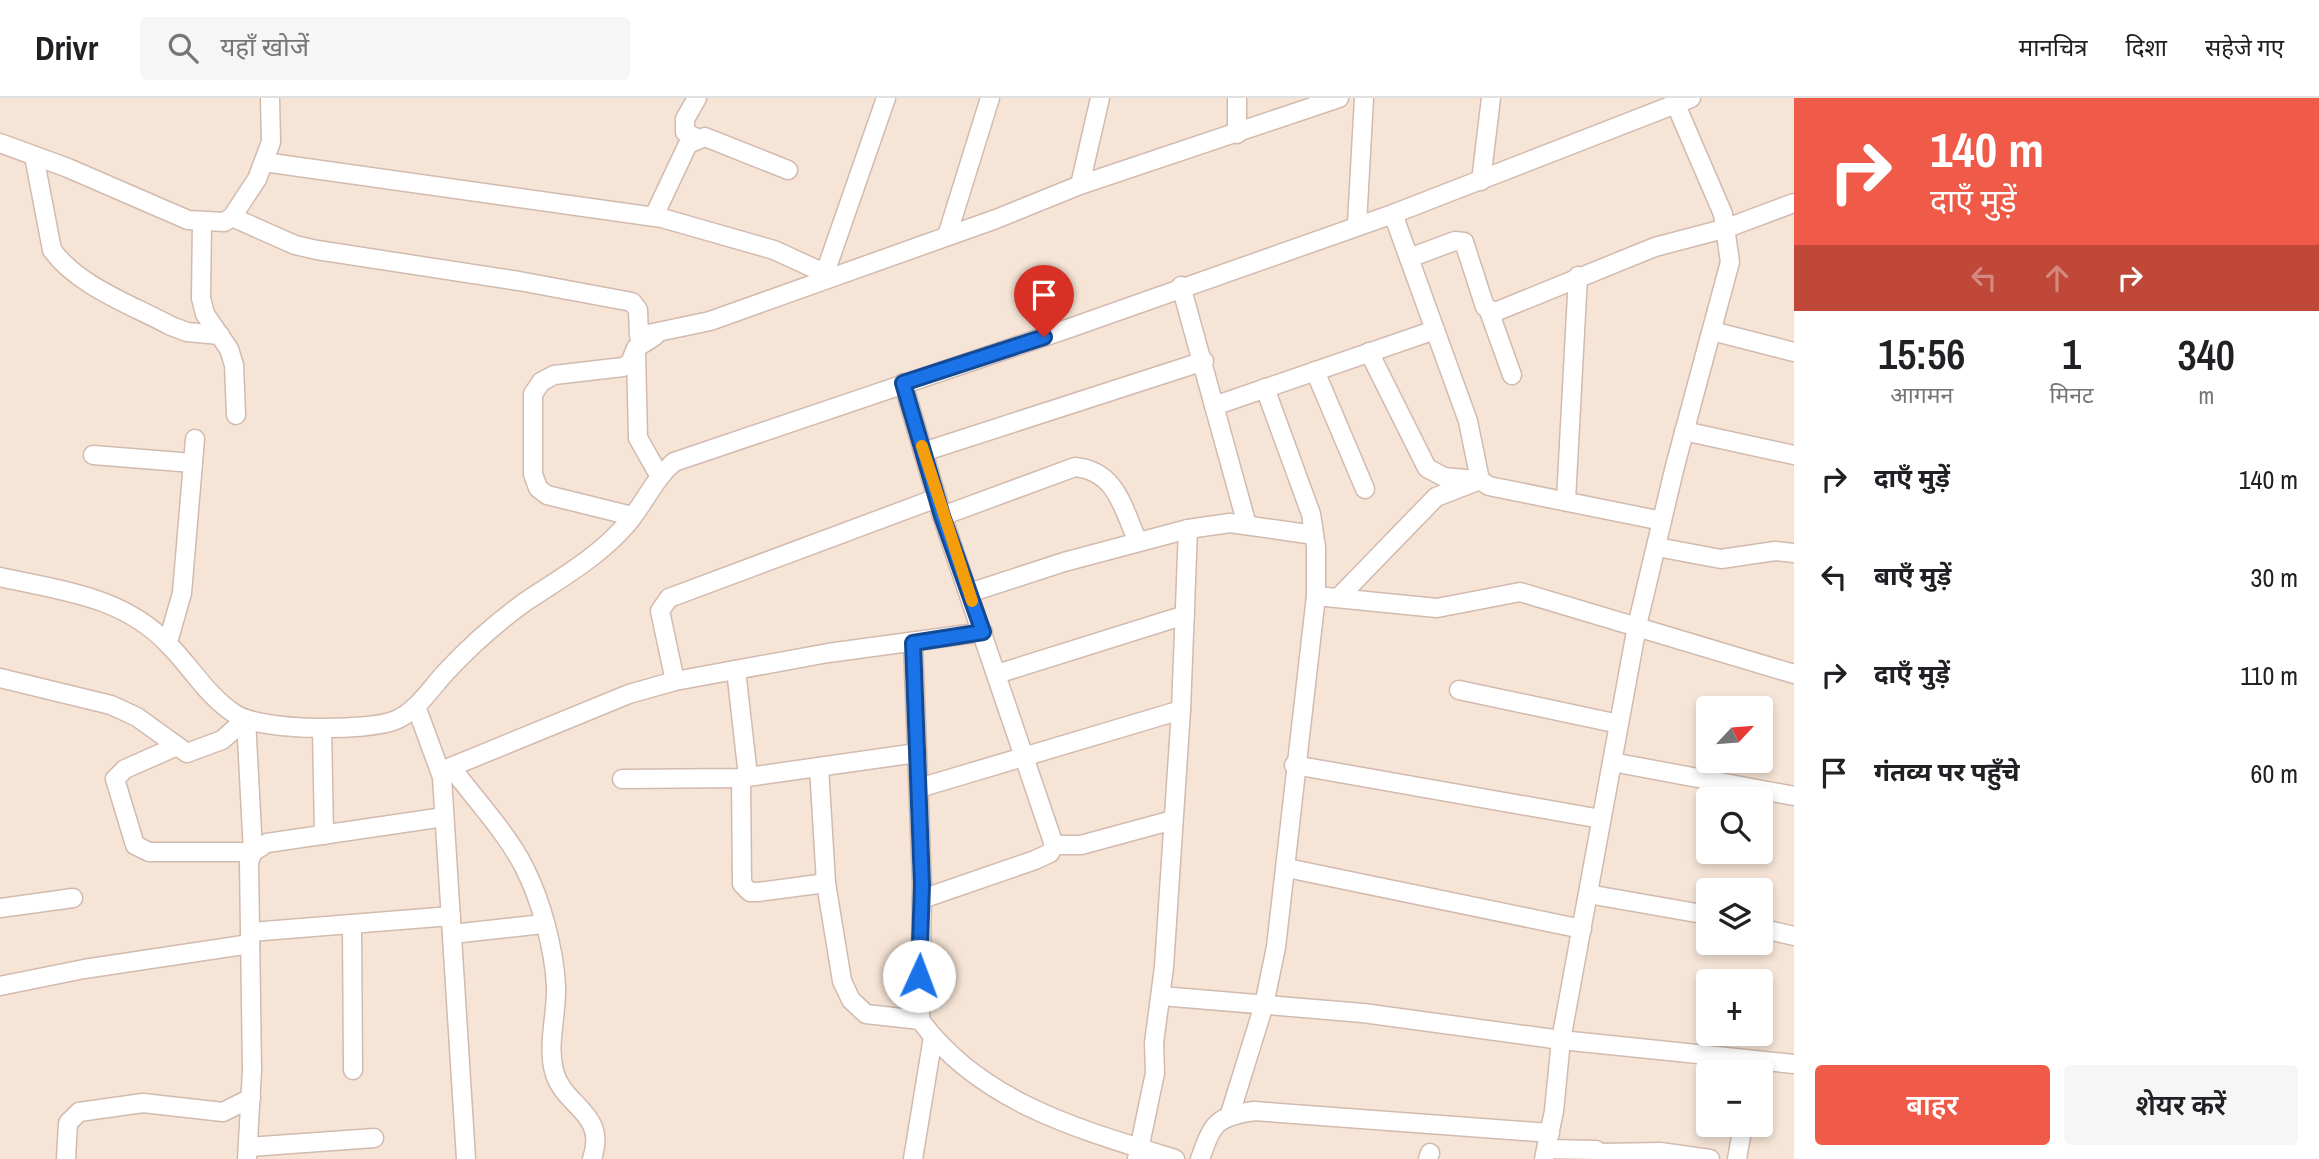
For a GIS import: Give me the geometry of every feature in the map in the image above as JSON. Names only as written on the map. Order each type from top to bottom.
[{"type":"street","points":[[0,143],[188,219],[224,222],[232,217],[257,179],[264,162],[271,142],[270,98]]},
{"type":"street","points":[[696,138],[685,132],[685,119],[697,98]]},
{"type":"street","points":[[829,275],[886,98]]},
{"type":"street","points":[[947,236],[990,98]]},
{"type":"street","points":[[1080,185],[1100,98]]},
{"type":"street","points":[[1236,98],[1237,135]]},
{"type":"street","points":[[232,217],[295,245],[317,250],[519,281],[632,302],[638,310],[639,336],[710,321],[829,275],[947,236],[1080,185],[1237,135],[1339,98]]},
{"type":"street","points":[[1357,224],[1364,98]]},
{"type":"street","points":[[1481,181],[1491,98]]},
{"type":"street","points":[[0,578],[107,601],[167,642],[219,702],[246,719],[322,728],[380,725],[398,719],[416,706],[473,643],[524,603],[584,564],[632,516],[659,475],[688,456],[1067,329],[1181,286],[1248,265],[1357,224],[1393,214],[1684,101],[1727,228],[1730,262],[1684,431],[1637,626],[1561,1040],[1547,1147]]},
{"type":"street","points":[[654,216],[688,144],[696,138],[705,137],[788,170]]},
{"type":"street","points":[[34,156],[52,250],[59,260],[78,275],[171,326],[187,332],[220,335]]},
{"type":"street","points":[[264,162],[654,216],[712,230],[774,250],[829,275]]},
{"type":"street","points":[[1489,311],[1495,312],[1578,276],[1655,247],[1727,228],[1794,203]]},
{"type":"street","points":[[1393,214],[1468,421],[1480,480]]},
{"type":"street","points":[[202,222],[201,299],[205,314],[220,335],[234,365],[236,415]]},
{"type":"street","points":[[1409,258],[1455,241],[1464,242],[1485,307],[1489,311],[1512,375]]},
{"type":"street","points":[[1566,500],[1578,276]]},
{"type":"street","points":[[1181,286],[1204,361],[1247,525]]},
{"type":"street","points":[[1214,406],[1435,330]]},
{"type":"street","points":[[1712,331],[1794,352]]},
{"type":"street","points":[[632,516],[547,495],[538,488],[533,474],[533,394],[541,382],[554,375],[623,367],[630,363],[636,348],[661,333]]},
{"type":"street","points":[[636,348],[638,438],[659,475]]},
{"type":"street","points":[[1369,352],[1427,468],[1444,477],[1480,480],[1489,486],[1662,521]]},
{"type":"street","points":[[923,452],[1204,361]]},
{"type":"street","points":[[1315,371],[1364,489]]},
{"type":"street","points":[[903,383],[942,516],[1026,756],[1054,845],[1050,853],[1035,860],[922,899]]},
{"type":"street","points":[[1230,1114],[1264,1005],[1276,947],[1287,868],[1294,765],[1315,596],[1311,514],[1265,388]]},
{"type":"street","points":[[1684,431],[1794,455]]},
{"type":"street","points":[[167,642],[182,593],[195,439]]},
{"type":"street","points":[[93,455],[193,463]]},
{"type":"street","points":[[942,516],[1075,467],[1093,468],[1110,481],[1138,542]]},
{"type":"street","points":[[1339,597],[1436,497],[1480,480]]},
{"type":"street","points":[[675,681],[660,611],[669,598],[937,498]]},
{"type":"street","points":[[969,593],[1188,529],[1230,523],[1314,535]]},
{"type":"street","points":[[1139,1154],[1155,1073],[1154,1043],[1161,996],[1181,710],[1188,529]]},
{"type":"street","points":[[1657,547],[1721,559],[1775,551],[1794,553]]},
{"type":"street","points":[[1315,596],[1437,608],[1520,592],[1794,674]]},
{"type":"street","points":[[997,674],[1185,615]]},
{"type":"street","points":[[446,769],[629,694],[675,681],[828,653],[983,632]]},
{"type":"street","points":[[913,643],[922,899],[920,1020],[971,1075],[990,1087],[1077,1129],[1139,1154],[1175,1159]]},
{"type":"street","points":[[736,670],[745,777],[742,884],[750,892],[758,892],[826,883]]},
{"type":"street","points":[[0,678],[111,705],[137,718],[187,753],[209,746],[246,719]]},
{"type":"street","points":[[1459,690],[1619,724]]},
{"type":"street","points":[[416,706],[446,769],[523,864],[543,924],[556,986],[553,1069],[565,1091],[590,1118],[595,1133],[592,1159]]},
{"type":"street","points":[[919,788],[1181,710]]},
{"type":"street","points":[[246,719],[253,852],[249,862],[251,1098],[248,1153],[374,1138]]},
{"type":"street","points":[[322,728],[324,835]]},
{"type":"street","points":[[175,747],[125,769],[115,779],[135,845],[149,852],[253,852],[268,843],[444,817]]},
{"type":"street","points":[[622,779],[745,777],[917,753]]},
{"type":"street","points":[[1612,762],[1794,796]]},
{"type":"street","points":[[1294,765],[1601,819]]},
{"type":"street","points":[[819,767],[826,883],[842,981],[851,1000],[866,1014],[876,1018],[920,1020]]},
{"type":"street","points":[[446,769],[444,817],[466,1159]]},
{"type":"street","points":[[1054,845],[1081,845],[1173,820]]},
{"type":"street","points":[[1287,868],[1582,929]]},
{"type":"street","points":[[1588,894],[1696,913]]},
{"type":"street","points":[[0,908],[73,898]]},
{"type":"street","points":[[0,986],[250,938],[352,925],[543,924]]},
{"type":"street","points":[[352,925],[353,1070]]},
{"type":"street","points":[[1773,931],[1794,936]]},
{"type":"street","points":[[1161,996],[1363,1013],[1708,1060]]},
{"type":"street","points":[[913,1159],[933,1037]]},
{"type":"street","points":[[1773,1065],[1794,1064]]},
{"type":"street","points":[[66,1159],[68,1123],[79,1112],[143,1103],[223,1112],[251,1098]]},
{"type":"street","points":[[1200,1159],[1212,1127],[1230,1114],[1254,1111],[1547,1147],[1596,1150],[1605,1156],[1660,1152],[1710,1159]]},
{"type":"street","points":[[1737,1159],[1741,1137]]},
{"type":"shaded area","points":[[0,98],[1794,98],[1794,1159],[0,1159]]},
{"type":"slow traffic","points":[[922,446],[942,516],[972,601]]},
{"type":"route","points":[[919,976],[922,885],[913,643],[983,632],[942,516],[903,383],[1044,337]]}]
